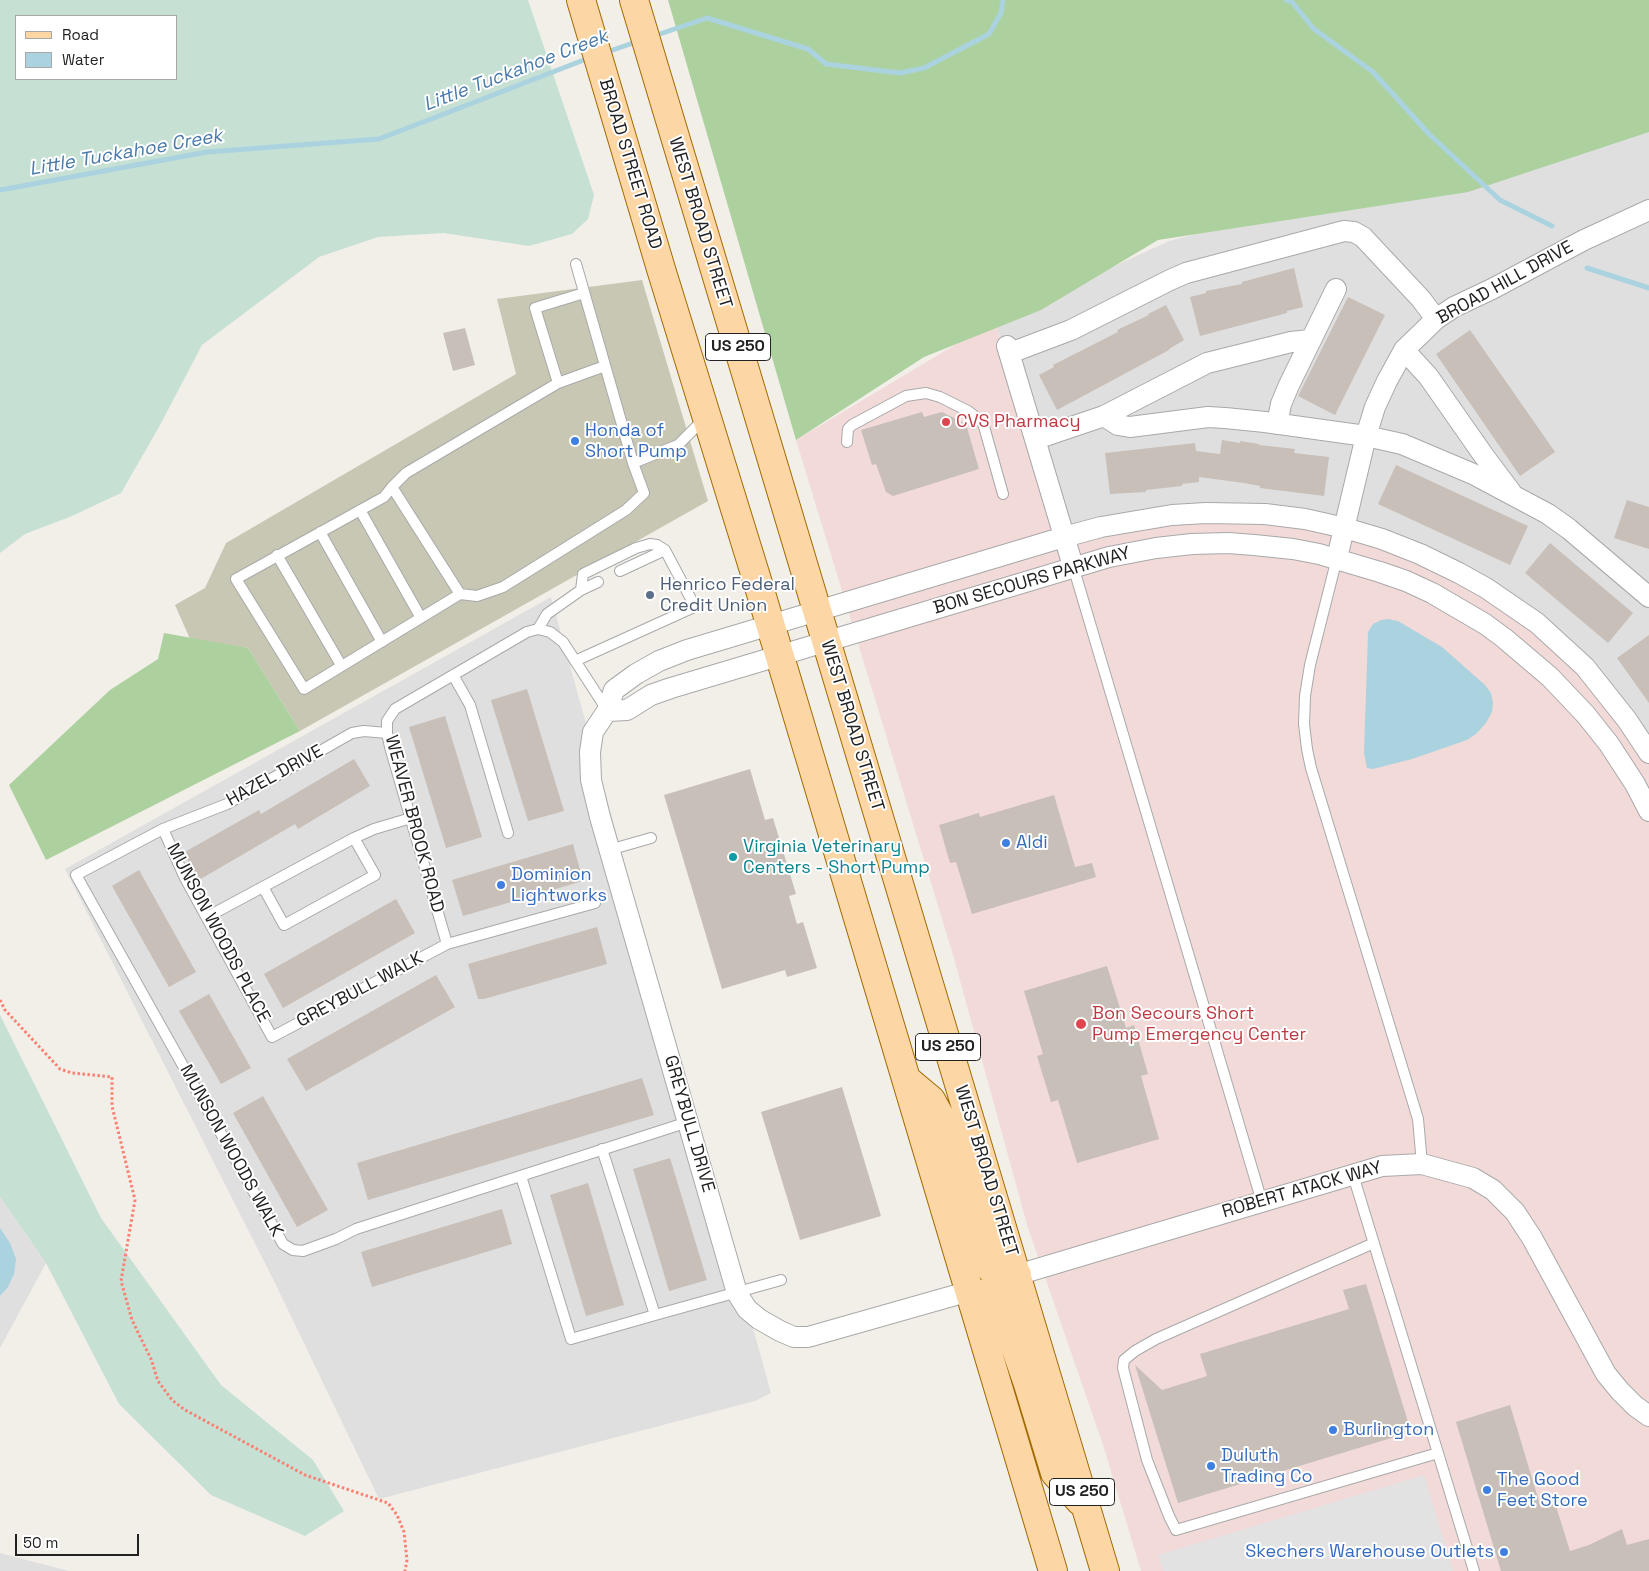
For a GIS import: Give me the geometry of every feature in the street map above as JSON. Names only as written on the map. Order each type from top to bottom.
[{"type":"main road","name":"BROAD STREET ROAD","points":[[581,0],[707,416]]},
{"type":"main road","name":"WEST BROAD STREET","points":[[636,6],[1106,1571]]},
{"type":"main road","name":"US 250","points":[[707,416],[1054,1571]]},
{"type":"main road","points":[[905,1078],[931,1100],[943,1122],[987,1260],[992,1270],[999,1276],[1017,1275]]},
{"type":"main road","points":[[970,1291],[999,1300],[1028,1384],[1055,1473],[1086,1508]]},
{"type":"street","name":"BROAD HILL DRIVE","points":[[1337,558],[1366,436],[1375,407],[1387,380],[1404,350],[1436,319],[1454,307],[1584,240],[1649,210]]},
{"type":"street","points":[[1073,566],[1008,350],[1071,330],[1186,273],[1344,231],[1354,232],[1363,237],[1421,299],[1436,319]]},
{"type":"street","points":[[1277,424],[1286,391],[1336,289]]},
{"type":"street","points":[[1036,439],[1104,416],[1206,363],[1291,342],[1310,340]]},
{"type":"street","points":[[1404,350],[1428,376],[1514,495]]},
{"type":"street","points":[[1104,416],[1118,425],[1130,427],[1208,418],[1265,422],[1366,436],[1402,444],[1473,474],[1548,514],[1640,579],[1649,597]]},
{"type":"street","name":"BON SECOURS PARKWAY","points":[[770,626],[1101,527],[1172,515],[1206,512],[1265,514],[1345,528],[1412,551],[1459,573],[1511,604],[1537,623],[1585,667],[1627,720],[1649,753]]},
{"type":"street","name":"BON SECOURS PARKWAY","points":[[779,655],[1108,557],[1156,548],[1228,543],[1293,549],[1337,558],[1406,581],[1466,612],[1504,638],[1550,677],[1586,715],[1635,784],[1649,811]]},
{"type":"street","name":"GREYBULL DRIVE","points":[[770,626],[687,650],[636,674],[614,690],[607,711],[592,732],[590,752],[591,780],[609,850],[737,1293],[747,1309],[759,1319],[794,1337],[808,1337],[970,1291]]},
{"type":"street","points":[[607,711],[627,710],[651,695],[779,655]]},
{"type":"street","name":"ROBERT ATACK WAY","points":[[1017,1275],[1382,1166],[1422,1164],[1473,1178],[1493,1190],[1515,1212],[1532,1238],[1606,1374],[1620,1392],[1649,1416]]},
{"type":"lane","points":[[576,264],[633,463],[644,493],[626,510],[503,587],[477,596],[460,594],[304,689],[236,579],[384,497],[406,473],[558,383],[605,366]]},
{"type":"lane","points":[[558,383],[535,308],[584,294]]},
{"type":"lane","points":[[847,442],[848,429],[852,425],[906,396],[926,392],[968,411],[983,423],[1003,494]]},
{"type":"lane","points":[[633,463],[678,445],[707,416]]},
{"type":"lane","points":[[392,487],[460,594]]},
{"type":"lane","points":[[360,510],[421,618]]},
{"type":"lane","points":[[320,532],[382,642]]},
{"type":"lane","points":[[575,661],[692,608],[692,599],[665,550],[657,545],[650,544],[623,554],[583,574],[581,590]]},
{"type":"lane","points":[[620,571],[665,550]]},
{"type":"lane","points":[[277,555],[341,666]]},
{"type":"lane","points":[[1337,558],[1308,673],[1304,724],[1307,749],[1311,768],[1418,1119],[1422,1164]]},
{"type":"lane","points":[[1073,566],[1262,1202]]},
{"type":"lane","points":[[598,582],[581,590],[547,614],[538,629],[550,632],[563,642],[607,711]]},
{"type":"lane","name":"WEAVER BROOK ROAD","points":[[448,944],[387,733],[387,721],[395,709],[527,632],[538,629]]},
{"type":"lane","points":[[453,675],[470,705],[508,833]]},
{"type":"lane","name":"HAZEL DRIVE","points":[[163,829],[227,804],[352,733],[364,731],[387,733]]},
{"type":"lane","points":[[207,917],[354,838],[374,829],[411,818]]},
{"type":"lane","name":"MUNSON WOODS PLACE","points":[[163,829],[184,876],[272,1037]]},
{"type":"lane","name":"MUNSON WOODS WALK","points":[[163,829],[76,875],[284,1244],[292,1250],[303,1252],[356,1229],[688,1122]]},
{"type":"lane","points":[[263,887],[284,925],[292,921],[375,875],[354,838]]},
{"type":"lane","points":[[609,850],[651,838]]},
{"type":"lane","name":"GREYBULL WALK","points":[[272,1037],[448,944],[595,903]]},
{"type":"lane","points":[[602,1149],[655,1315]]},
{"type":"lane","points":[[1353,1175],[1474,1571]]},
{"type":"lane","points":[[521,1176],[571,1339],[781,1280]]},
{"type":"lane","points":[[1374,1243],[1156,1339],[1124,1360],[1123,1368],[1147,1460],[1176,1530],[1438,1454]]},
{"type":"path","points":[[0,1000],[5,1010],[60,1069],[72,1074],[112,1077],[112,1106],[135,1200],[121,1281],[132,1320],[151,1359],[158,1381],[172,1400],[185,1410],[305,1475],[388,1503],[397,1515],[404,1532],[407,1560],[405,1571]]},
{"type":"shaded area","points":[[0,0],[528,0],[594,195],[588,219],[572,234],[529,246],[444,233],[378,237],[319,257],[202,345],[159,427],[121,493],[72,516],[25,534],[0,553]]},
{"type":"shaded area","points":[[1649,117],[1649,751],[1063,537],[995,321],[1169,241]]},
{"type":"shaded area","points":[[642,280],[708,501],[300,731],[248,648],[190,639],[175,605],[205,588],[226,543],[516,374],[497,299]]},
{"type":"shaded area","points":[[995,321],[1063,537],[1205,513],[1385,541],[1540,627],[1649,751],[1649,1571],[1141,1571],[1104,1448],[1028,1228],[953,955],[796,440]]},
{"type":"shaded area","points":[[551,597],[771,1393],[755,1401],[379,1499],[275,1283],[65,869]]},
{"type":"shaded area","points":[[0,1015],[101,1218],[221,1385],[313,1460],[344,1511],[305,1536],[211,1495],[119,1404],[46,1263],[0,1197]]},
{"type":"shaded area","points":[[0,1197],[46,1263],[0,1348]]},
{"type":"shaded area","points":[[1424,1475],[1453,1571],[1163,1571],[1158,1555]]},
{"type":"shaded area","points":[[0,1553],[69,1571],[0,1571]]},
{"type":"green space","points":[[668,0],[1649,0],[1649,132],[1468,192],[1158,240],[1041,310],[924,357],[796,440]]},
{"type":"green space","points":[[164,633],[248,648],[300,731],[46,860],[9,785],[110,690],[158,659]]},
{"type":"water","points":[[1388,619],[1398,621],[1442,647],[1485,685],[1491,693],[1493,703],[1492,712],[1486,723],[1476,734],[1467,740],[1412,759],[1373,769],[1367,768],[1364,753],[1368,632],[1373,624]]},
{"type":"water","points":[[0,1228],[10,1243],[16,1259],[14,1274],[8,1287],[0,1296]]},
{"type":"building","points":[[1294,268],[1303,307],[1200,336],[1190,297]]},
{"type":"building","points":[[1348,297],[1385,315],[1335,415],[1298,396]]},
{"type":"building","points":[[1166,305],[1184,340],[1169,350],[1057,410],[1039,375],[1054,367],[1053,365]]},
{"type":"building","points":[[465,328],[475,365],[453,371],[443,333]]},
{"type":"building","points":[[1470,330],[1555,452],[1520,476],[1436,354]]},
{"type":"building","name":"CVS Pharmacy","points":[[922,412],[924,417],[942,412],[966,424],[979,469],[893,496],[886,492],[876,464],[872,465],[861,430]]},
{"type":"building","points":[[1222,440],[1295,449],[1294,453],[1329,457],[1324,496],[1260,488],[1260,486],[1244,483],[1199,477],[1199,482],[1182,484],[1182,486],[1146,490],[1146,492],[1110,494],[1105,453],[1195,443],[1196,451],[1220,454]]},
{"type":"building","points":[[1396,465],[1528,526],[1510,565],[1378,504]]},
{"type":"building","points":[[1627,500],[1649,507],[1649,549],[1614,538]]},
{"type":"building","points":[[1550,543],[1633,613],[1608,643],[1525,573]]},
{"type":"building","points":[[1649,635],[1649,703],[1617,658]]},
{"type":"building","points":[[527,689],[564,811],[528,821],[491,700]]},
{"type":"building","points":[[445,716],[482,837],[446,848],[409,727]]},
{"type":"building","points":[[354,759],[370,786],[298,829],[295,824],[199,880],[183,853],[259,810],[261,814]]},
{"type":"building","name":"Virginia Veterinary Centers - Short Pump","points":[[750,769],[765,820],[773,818],[796,894],[789,896],[797,924],[803,922],[817,968],[787,977],[785,970],[722,989],[664,795]]},
{"type":"building","name":"Aldi","points":[[1054,795],[1075,867],[1092,863],[1096,877],[972,914],[956,862],[950,863],[939,825],[979,813],[980,817]]},
{"type":"building","points":[[573,844],[583,881],[463,916],[452,880]]},
{"type":"building","points":[[139,870],[196,972],[169,987],[112,886]]},
{"type":"building","points":[[396,899],[415,933],[283,1008],[264,974]]},
{"type":"building","points":[[597,927],[607,964],[484,999],[478,999],[468,964]]},
{"type":"building","points":[[1107,966],[1126,1028],[1134,1025],[1148,1074],[1141,1076],[1159,1139],[1077,1163],[1058,1100],[1051,1102],[1037,1056],[1043,1054],[1024,991]]},
{"type":"building","points":[[436,975],[455,1007],[306,1091],[287,1059]]},
{"type":"building","points":[[209,994],[251,1068],[221,1084],[179,1011]]},
{"type":"building","points":[[642,1078],[654,1115],[368,1200],[357,1163]]},
{"type":"building","points":[[842,1087],[881,1216],[800,1240],[761,1112]]},
{"type":"building","points":[[263,1096],[328,1210],[297,1227],[233,1113]]},
{"type":"building","points":[[670,1158],[707,1280],[669,1291],[633,1169]]},
{"type":"building","points":[[588,1183],[624,1305],[586,1316],[550,1195]]},
{"type":"building","points":[[502,1209],[512,1244],[372,1287],[361,1252]]},
{"type":"building","points":[[1366,1284],[1411,1432],[1178,1503],[1135,1365],[1162,1390],[1207,1376],[1200,1354],[1349,1309],[1343,1290]]},
{"type":"building","points":[[1510,1405],[1541,1508],[1555,1503],[1570,1551],[1589,1545],[1622,1529],[1627,1545],[1649,1539],[1649,1571],[1501,1571],[1456,1422]]},
{"type":"waterway","name":"Little Tuckahoe Creek","points":[[654,36],[707,18],[808,49],[826,64],[900,73],[924,68],[989,34],[1001,13],[1003,0]]},
{"type":"waterway","points":[[1286,0],[1292,2],[1314,29],[1373,72],[1429,134],[1500,200],[1552,226]]},
{"type":"waterway","name":"Little Tuckahoe Creek","points":[[604,53],[639,41]]},
{"type":"waterway","name":"Little Tuckahoe Creek","points":[[0,190],[207,152],[379,139],[589,58]]},
{"type":"waterway","points":[[1587,268],[1649,288]]},
{"type":"place","name":"CVS Pharmacy","points":[[946,422]]},
{"type":"place","name":"Honda of Short Pump","points":[[575,441]]},
{"type":"place","name":"Henrico Federal Credit Union","points":[[650,595]]},
{"type":"place","name":"Aldi","points":[[1006,843]]},
{"type":"place","name":"Virginia Veterinary Centers - Short Pump","points":[[733,857]]},
{"type":"place","name":"Dominion Lightworks","points":[[501,885]]},
{"type":"place","name":"Bon Secours Short Pump Emergency Center","points":[[1081,1024]]},
{"type":"place","name":"Burlington","points":[[1333,1430]]},
{"type":"place","name":"Duluth Trading Co","points":[[1211,1466]]},
{"type":"place","name":"The Good Feet Store","points":[[1487,1490]]},
{"type":"place","name":"Skechers Warehouse Outlets","points":[[1504,1552]]}]
